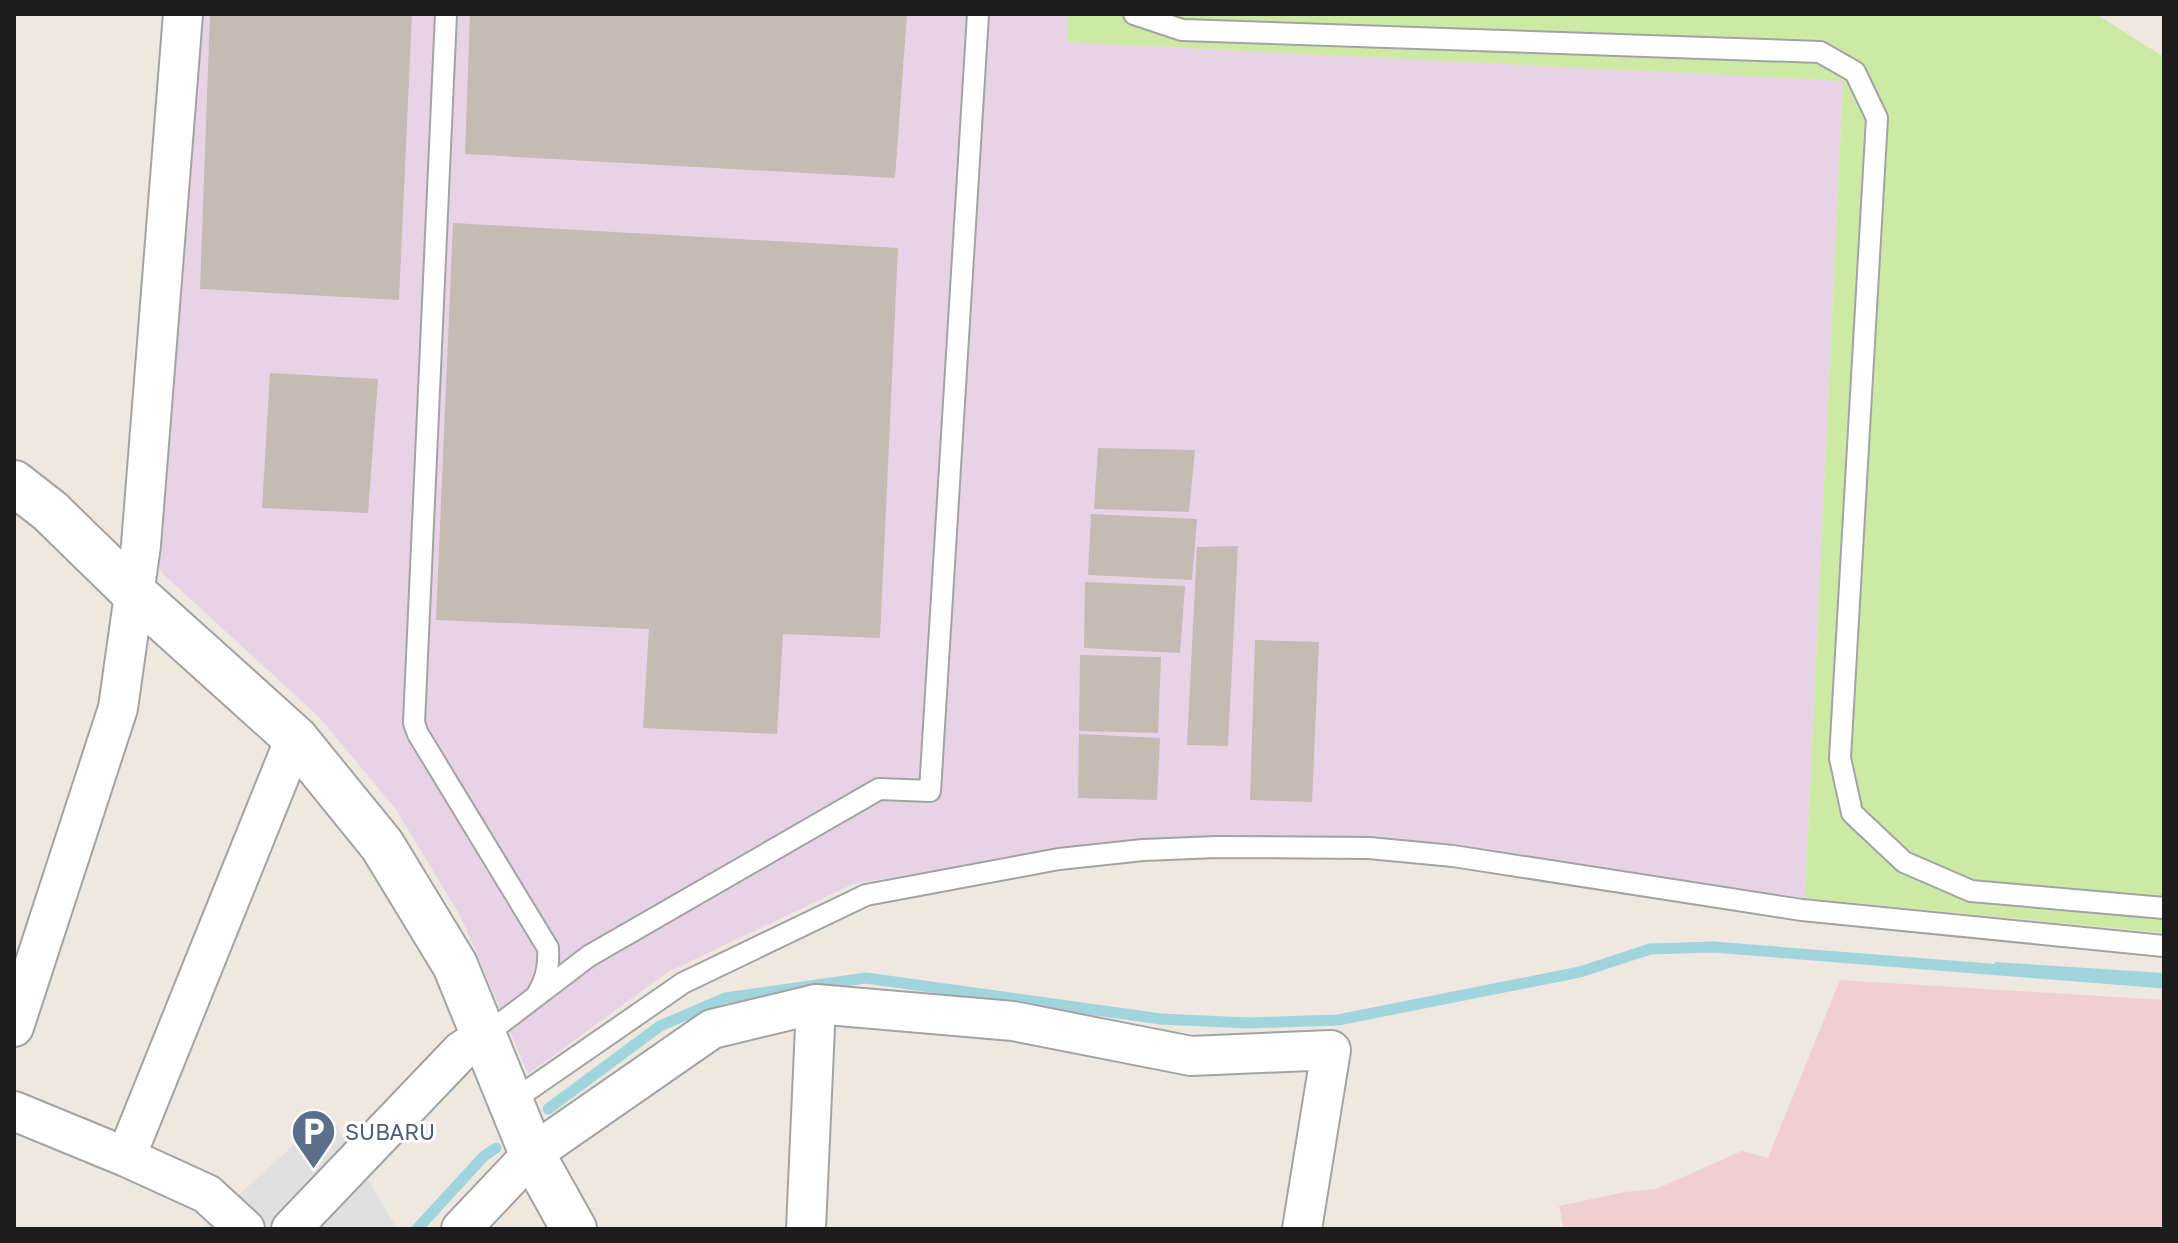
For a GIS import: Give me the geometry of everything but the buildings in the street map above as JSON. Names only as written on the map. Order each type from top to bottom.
[{"type":"street","points":[[14,1027],[118,708],[141,545],[183,14]]},
{"type":"street","points":[[14,483],[50,511],[134,593],[295,738],[382,845],[455,965],[532,1154],[574,1229]]},
{"type":"street","points":[[126,1157],[295,738]]},
{"type":"street","points":[[806,1229],[816,1004]]},
{"type":"street","points":[[461,1229],[532,1154],[712,1029],[816,1004],[1013,1021],[1191,1056],[1331,1050],[1302,1229]]},
{"type":"street","points":[[291,1229],[461,1051],[484,1036]]},
{"type":"street","points":[[14,1111],[207,1194],[245,1229]]},
{"type":"lane","points":[[446,14],[414,723],[548,948],[546,979],[536,996]]},
{"type":"lane","points":[[484,1036],[589,956],[879,789],[930,791],[978,14]]},
{"type":"lane","points":[[1134,14],[1182,30],[1820,52],[1855,72],[1877,118],[1840,758],[1852,813],[1904,862],[1971,891],[2164,908]]},
{"type":"lane","points":[[511,1102],[683,983],[866,895],[1059,859],[1143,850],[1369,848],[1453,856],[1802,910],[2164,946]]},
{"type":"shaded area","points":[[195,14],[1068,14],[1068,42],[1843,81],[1805,898],[1378,840],[1111,841],[853,884],[668,972],[528,1074],[461,917],[395,808],[319,717],[162,573],[154,552]]},
{"type":"shaded area","points":[[1840,980],[2164,1000],[2164,1229],[1564,1229],[1559,1206],[1656,1189],[1742,1151],[1768,1158]]},
{"type":"shaded area","name":"SUBARU","points":[[329,1113],[397,1229],[201,1229]]},
{"type":"green space","points":[[1068,14],[2096,14],[2164,57],[2164,933],[1805,898],[1843,81],[1067,42]]},
{"type":"water","points":[[1995,962],[2164,973],[2164,980],[1995,968]]},
{"type":"waterway","points":[[548,1109],[660,1026],[725,998],[866,978],[1161,1019],[1248,1023],[1338,1020],[1580,972],[1650,949],[1713,947],[2164,983]]},
{"type":"waterway","points":[[417,1229],[484,1156],[496,1148]]},
{"type":"place","name":"SUBARU","points":[[314,1171]]}]
